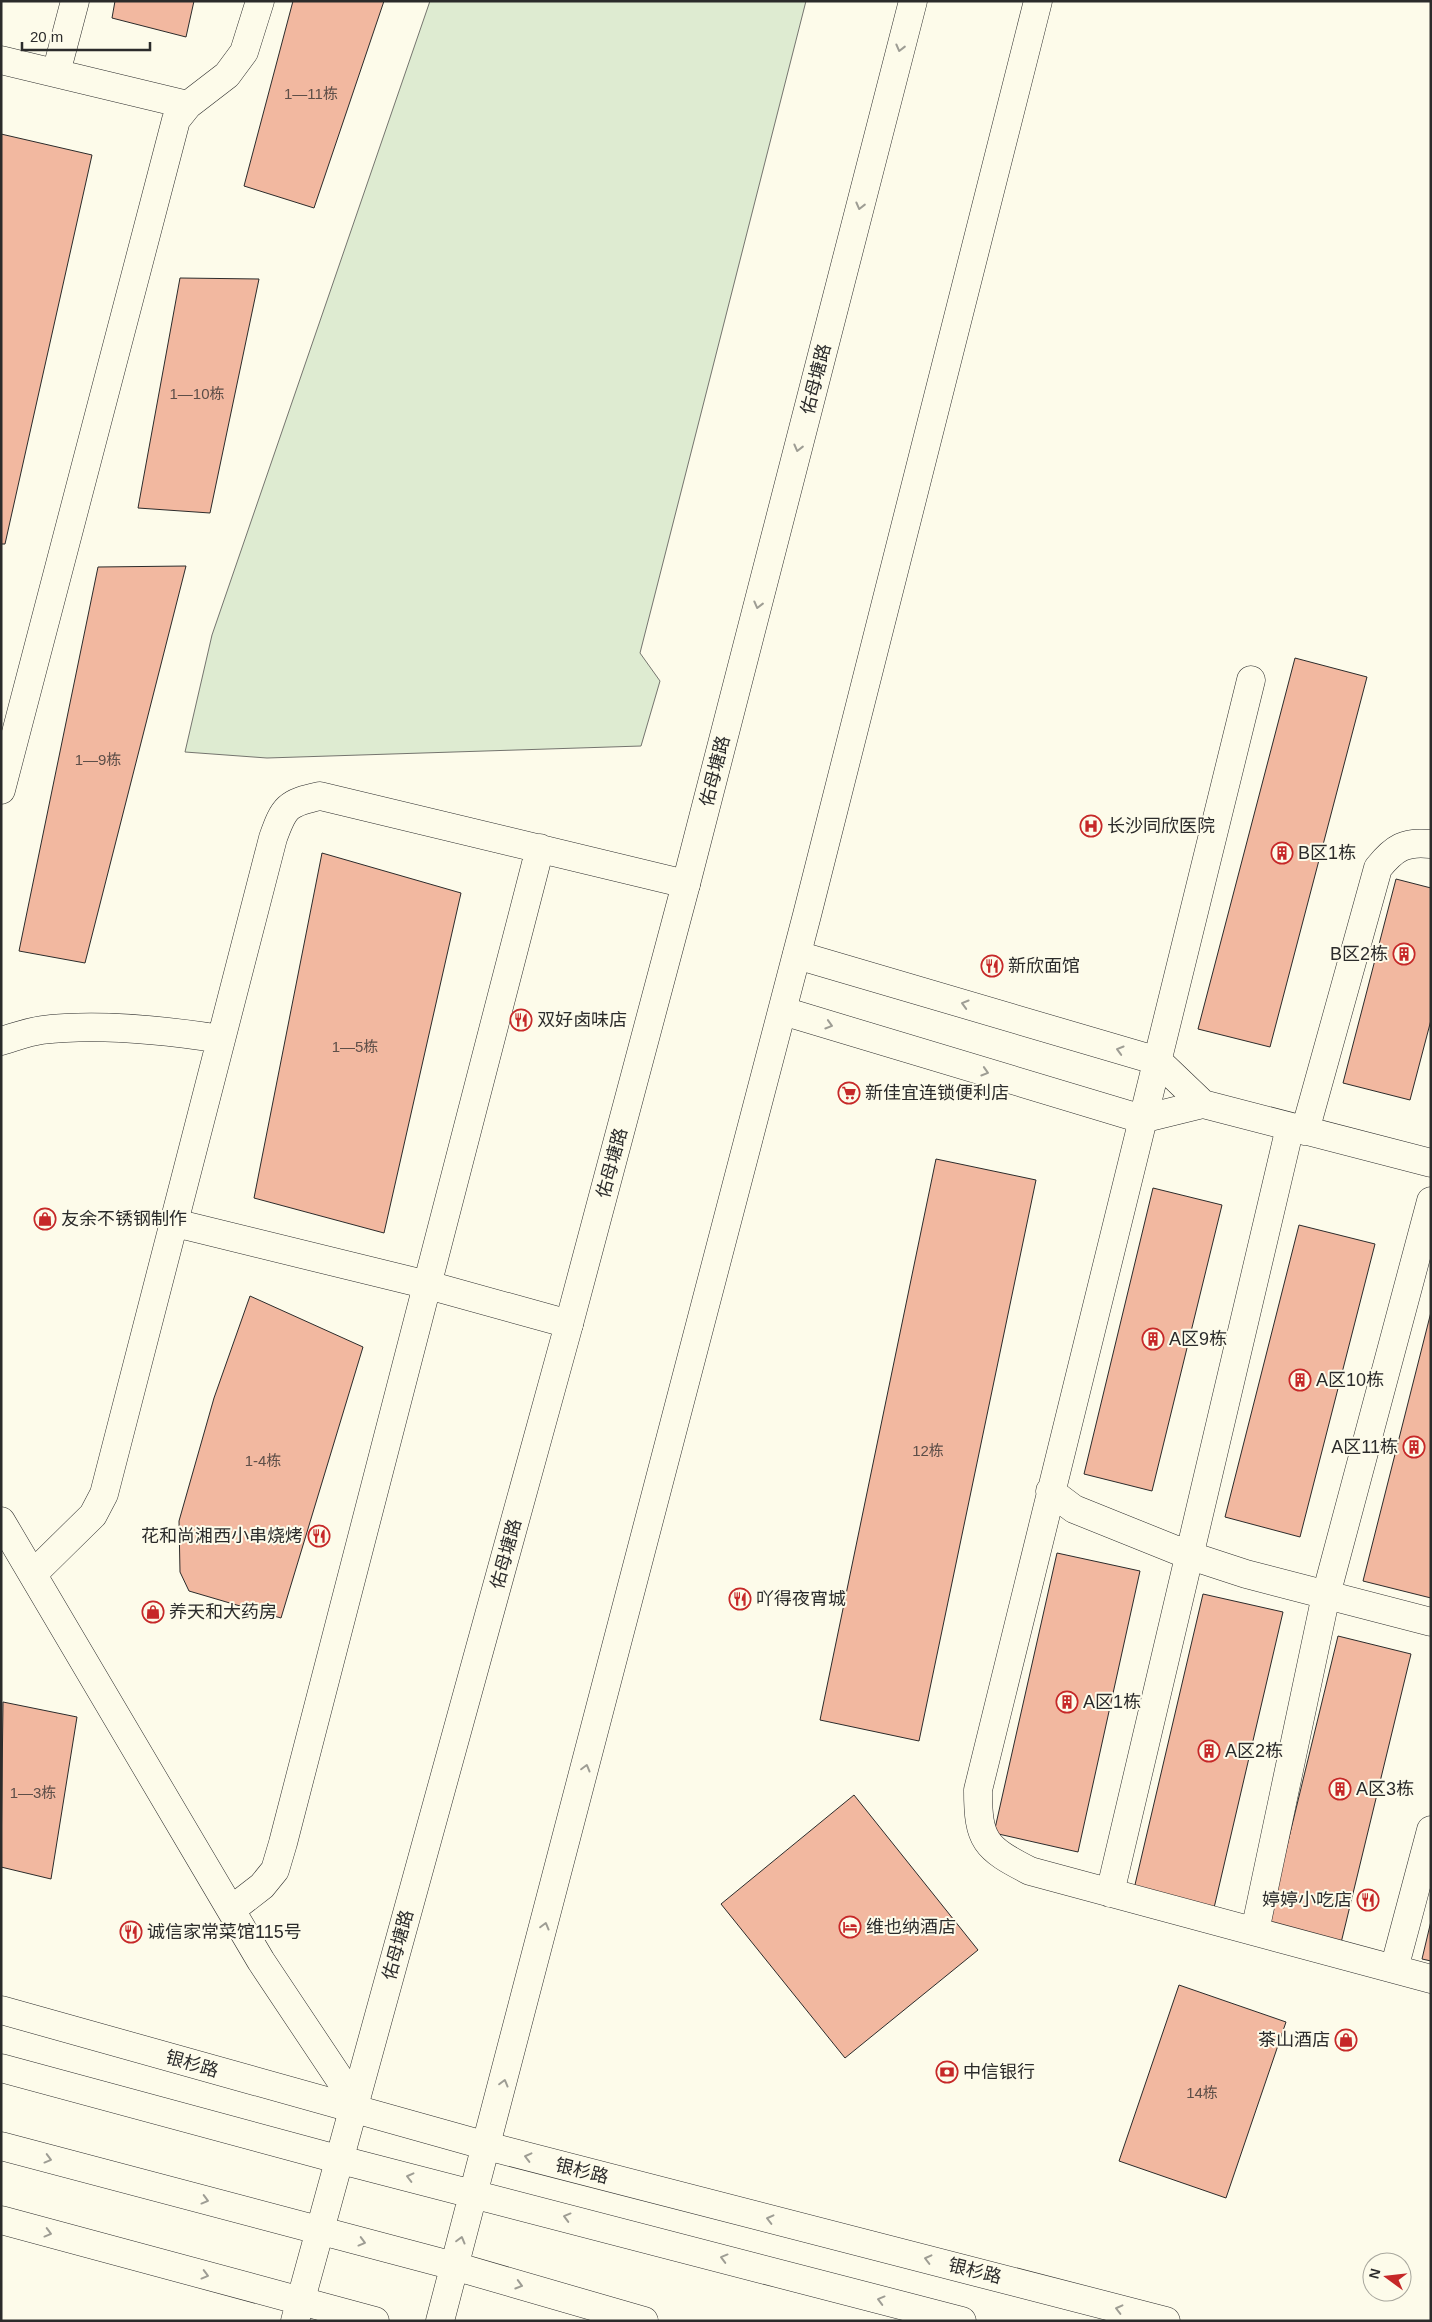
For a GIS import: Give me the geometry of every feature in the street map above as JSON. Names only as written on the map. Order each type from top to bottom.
[{"type":"street","points":[[56,73],[74,1]]},
{"type":"street","points":[[1,790],[176,120],[188,104],[227,75],[244,52],[260,1]]},
{"type":"street","name":"佑母塘路","points":[[298,2311],[569,1324],[686,884],[913,1]]},
{"type":"street","points":[[440,2321],[783,1011],[1038,1]]},
{"type":"street","points":[[1,60],[188,104]]},
{"type":"street","points":[[1251,680],[1050,1491],[978,1790],[978,1812],[983,1836],[993,1848],[1030,1871],[1431,1979]]},
{"type":"street","points":[[33,1574],[93,1515],[104,1494],[273,838],[282,812],[298,801],[320,796],[686,884]]},
{"type":"street","points":[[1110,1893],[1297,1129],[1378,868],[1390,853],[1413,842],[1431,844]]},
{"type":"street","points":[[232,1910],[262,1886],[275,1870],[283,1844],[540,848]]},
{"type":"street","points":[[797,955],[1158,1061],[1203,1104]]},
{"type":"street","points":[[783,1011],[1142,1119],[1203,1104],[1431,1163]]},
{"type":"street","points":[[1,1041],[42,1030],[111,1028],[162,1030],[221,1039]]},
{"type":"street","points":[[1255,1931],[1326,1595],[1431,1201]]},
{"type":"street","points":[[175,1223],[428,1285],[569,1324]]},
{"type":"street","points":[[1050,1491],[1074,1509],[1191,1556],[1246,1574],[1431,1622]]},
{"type":"street","points":[[1,1521],[261,1961],[355,2106]]},
{"type":"street","points":[[1394,1970],[1431,1830]]},
{"type":"street","name":"银杉路","points":[[1,2010],[355,2106],[487,2146],[1166,2321]]},
{"type":"street","points":[[1,2068],[341,2160],[473,2192],[962,2321]]},
{"type":"street","points":[[1,2146],[454,2266],[644,2321]]},
{"type":"street","points":[[1,2220],[298,2311],[375,2321]]},
{"type":"green space","points":[[430,1],[806,1],[640,653],[660,681],[641,746],[267,758],[185,752],[212,635]]},
{"type":"building","points":[[115,1],[194,1],[186,37],[112,18]]},
{"type":"building","points":[[293,1],[384,1],[314,208],[244,186]]},
{"type":"building","points":[[1,134],[92,155],[5,544],[1,544]]},
{"type":"building","points":[[180,278],[259,279],[210,513],[138,508]]},
{"type":"building","points":[[186,566],[85,963],[19,951],[98,567]]},
{"type":"building","name":"B区1栋","points":[[1295,658],[1367,677],[1270,1047],[1198,1029]]},
{"type":"building","points":[[322,853],[461,893],[384,1233],[254,1198]]},
{"type":"building","name":"B区2栋","points":[[1396,879],[1431,888],[1431,1020],[1410,1100],[1343,1083]]},
{"type":"building","points":[[936,1159],[1036,1180],[919,1741],[820,1720]]},
{"type":"building","name":"A区9栋","points":[[1153,1188],[1222,1205],[1152,1491],[1084,1474]]},
{"type":"building","name":"A区10栋","points":[[1299,1225],[1375,1244],[1300,1537],[1225,1517]]},
{"type":"building","points":[[250,1296],[363,1347],[281,1618],[189,1591],[180,1572],[179,1521],[214,1398]]},
{"type":"building","name":"A区11栋","points":[[1431,1312],[1431,1598],[1363,1581]]},
{"type":"building","name":"A区1栋","points":[[1057,1553],[1140,1571],[1078,1852],[994,1833]]},
{"type":"building","name":"A区2栋","points":[[1203,1594],[1283,1612],[1214,1908],[1134,1889]]},
{"type":"building","name":"A区3栋","points":[[1338,1636],[1411,1654],[1341,1943],[1268,1924]]},
{"type":"building","points":[[3,1702],[77,1717],[51,1879],[1,1867]]},
{"type":"building","name":"维也纳酒店","points":[[854,1795],[978,1950],[845,2058],[721,1904]]},
{"type":"building","points":[[1431,1921],[1431,1961],[1422,1959]]},
{"type":"building","points":[[1179,1985],[1286,2022],[1226,2198],[1119,2161]]},
{"type":"place","name":"长沙同欣医院","points":[[1091,826]]},
{"type":"place","name":"B区1栋","points":[[1282,853]]},
{"type":"place","name":"B区2栋","points":[[1404,954]]},
{"type":"place","name":"新欣面馆","points":[[992,966]]},
{"type":"place","name":"双好卤味店","points":[[521,1020]]},
{"type":"place","name":"新佳宜连锁便利店","points":[[849,1093]]},
{"type":"place","name":"友余不锈钢制作","points":[[45,1219]]},
{"type":"place","name":"A区9栋","points":[[1153,1339]]},
{"type":"place","name":"A区10栋","points":[[1300,1380]]},
{"type":"place","name":"A区11栋","points":[[1414,1447]]},
{"type":"place","name":"花和尚湘西小串烧烤","points":[[319,1536]]},
{"type":"place","name":"吖得夜宵城","points":[[740,1599]]},
{"type":"place","name":"养天和大药房","points":[[153,1612]]},
{"type":"place","name":"A区1栋","points":[[1067,1702]]},
{"type":"place","name":"A区2栋","points":[[1209,1751]]},
{"type":"place","name":"A区3栋","points":[[1340,1789]]},
{"type":"place","name":"婷婷小吃店","points":[[1368,1900]]},
{"type":"place","name":"维也纳酒店","points":[[850,1927]]},
{"type":"place","name":"诚信家常菜馆115号","points":[[131,1932]]},
{"type":"place","name":"茶山酒店","points":[[1346,2040]]},
{"type":"place","name":"中信银行","points":[[947,2072]]}]
